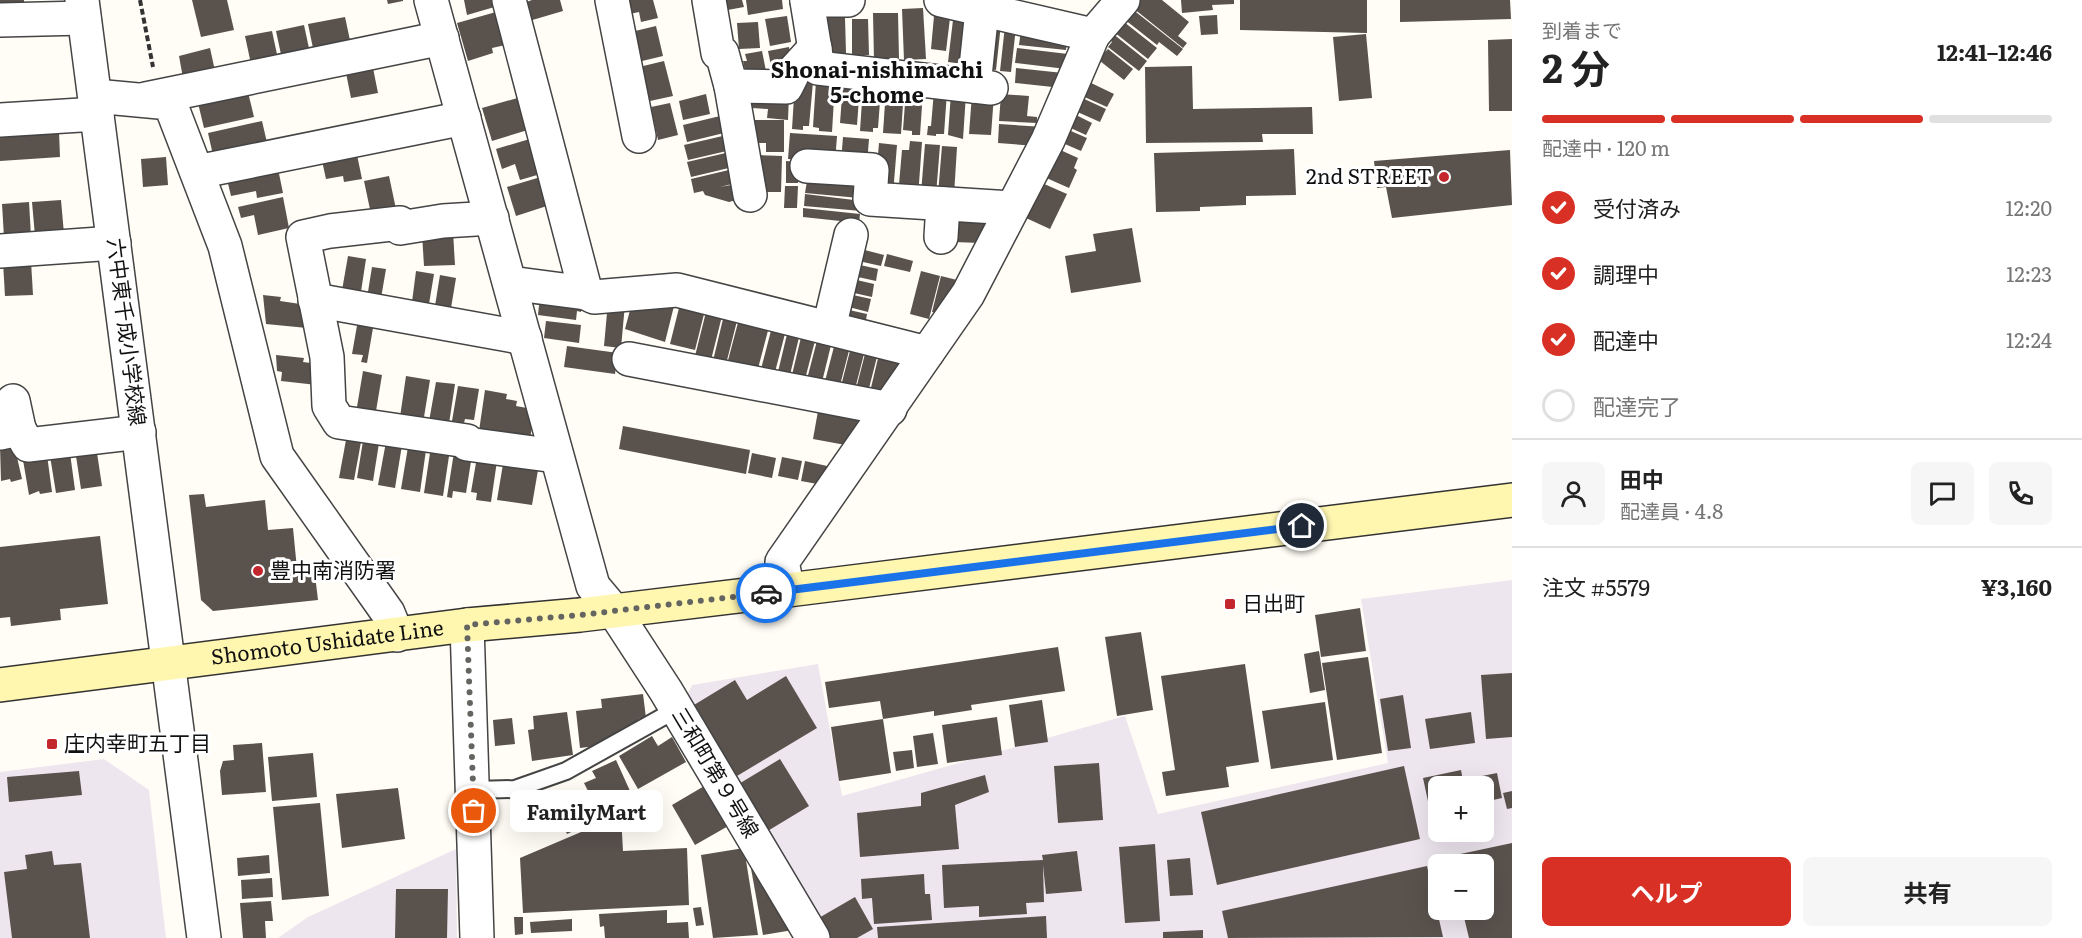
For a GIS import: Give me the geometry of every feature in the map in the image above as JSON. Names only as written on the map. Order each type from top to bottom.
[{"type":"main road","name":"Shomoto Ushidate Line","points":[[0,685],[467,625],[614,611],[1512,500]]},
{"type":"street","name":"三和町第９号線","points":[[431,0],[593,586],[614,611],[677,709],[813,938]]},
{"type":"street","points":[[509,0],[586,293]]},
{"type":"street","points":[[612,0],[639,136]]},
{"type":"street","points":[[709,0],[718,53],[722,53],[731,86],[750,195]]},
{"type":"street","points":[[848,0],[807,0],[818,68],[982,87],[982,10]]},
{"type":"street","points":[[941,0],[1093,35]]},
{"type":"street","points":[[788,590],[782,562],[968,294],[1048,140],[1093,35],[1124,0]]},
{"type":"street","points":[[0,20],[83,9]]},
{"type":"street","name":"六中東千成小学校線","points":[[83,9],[204,938]]},
{"type":"street","points":[[0,120],[138,100],[442,38]]},
{"type":"street","points":[[731,86],[786,87],[794,71],[815,48]]},
{"type":"street","points":[[138,100],[170,103],[197,172],[225,246],[277,456],[388,613],[397,635]]},
{"type":"street","points":[[197,172],[464,118]]},
{"type":"street","points":[[807,166],[872,170],[863,219],[829,328]]},
{"type":"street","points":[[863,219],[943,204],[1011,208]]},
{"type":"street","points":[[941,237],[943,204]]},
{"type":"street","points":[[492,218],[443,221],[400,228],[400,222],[330,231],[303,237],[327,357],[329,406],[339,422],[467,441],[467,444],[556,456]]},
{"type":"street","points":[[0,251],[114,243]]},
{"type":"street","points":[[510,283],[586,293],[594,297],[676,290],[927,352]]},
{"type":"street","points":[[315,300],[525,338]]},
{"type":"street","points":[[629,359],[890,409]]},
{"type":"street","points":[[11,421],[28,445],[139,432]]},
{"type":"street","points":[[467,625],[477,938]]},
{"type":"lane","points":[[473,790],[515,789],[566,771],[677,709]]},
{"type":"path","points":[[140,0],[155,76],[179,85],[181,92]]},
{"type":"shaded area","points":[[1512,580],[1512,938],[824,938],[684,702],[692,685],[818,664],[842,796],[1125,716],[1158,814],[1388,763],[1361,599]]},
{"type":"shaded area","points":[[104,759],[149,790],[166,938],[0,938],[0,772]]},
{"type":"shaded area","points":[[456,849],[457,938],[278,938],[308,917]]},
{"type":"building","points":[[0,0],[24,0],[24,4],[0,4]]},
{"type":"building","points":[[192,0],[227,0],[234,30],[201,37]]},
{"type":"building","points":[[387,0],[403,0],[403,1],[388,4]]},
{"type":"building","points":[[464,0],[496,0],[498,6],[467,15]]},
{"type":"building","points":[[532,0],[560,0],[563,11],[529,21],[523,3]]},
{"type":"building","points":[[622,0],[653,0],[658,18],[641,22],[639,12],[625,15]]},
{"type":"building","points":[[720,0],[742,0],[744,7],[722,11]]},
{"type":"building","points":[[746,0],[782,0],[783,9],[748,15]]},
{"type":"building","points":[[1139,0],[1162,0],[1189,22],[1178,36],[1187,43],[1183,48],[1133,8]]},
{"type":"building","points":[[1181,0],[1234,0],[1234,4],[1212,5],[1213,10],[1182,13]]},
{"type":"building","points":[[1240,0],[1367,0],[1367,33],[1240,30]]},
{"type":"building","points":[[1400,0],[1510,0],[1511,19],[1400,22]]},
{"type":"building","points":[[923,8],[926,59],[904,60],[902,9]]},
{"type":"building","points":[[1132,9],[1183,49],[1177,56],[1159,42],[1157,45],[1124,19]]},
{"type":"building","points":[[496,12],[510,44],[492,48],[493,53],[468,61],[457,23]]},
{"type":"building","points":[[873,13],[898,13],[899,59],[874,60]]},
{"type":"building","points":[[1217,15],[1218,34],[1201,35],[1199,16]]},
{"type":"building","points":[[787,16],[791,42],[770,46],[765,19]]},
{"type":"building","points":[[934,16],[950,18],[946,51],[931,49]]},
{"type":"building","points":[[345,17],[351,45],[314,53],[308,24]]},
{"type":"building","points":[[826,18],[845,18],[846,53],[832,53],[832,50],[827,50]]},
{"type":"building","points":[[852,19],[868,19],[869,55],[852,56]]},
{"type":"building","points":[[953,20],[976,22],[971,65],[948,62]]},
{"type":"building","points":[[758,22],[760,48],[739,49],[737,23]]},
{"type":"building","points":[[1124,22],[1157,48],[1148,59],[1114,32]]},
{"type":"building","points":[[987,23],[1001,24],[996,70],[981,68]]},
{"type":"building","points":[[304,25],[310,53],[282,59],[276,31]]},
{"type":"building","points":[[656,26],[663,56],[638,62],[631,32]]},
{"type":"building","points":[[1005,26],[1016,27],[1011,72],[1000,71]]},
{"type":"building","points":[[1021,30],[1068,35],[1066,50],[1019,45]]},
{"type":"building","points":[[272,31],[278,59],[251,64],[245,36]]},
{"type":"building","points":[[1112,33],[1147,61],[1139,71],[1108,47],[1112,42],[1108,38]]},
{"type":"building","points":[[1366,34],[1372,98],[1339,101],[1333,37]]},
{"type":"building","points":[[1512,39],[1512,111],[1489,111],[1488,40]]},
{"type":"building","points":[[789,47],[793,66],[774,80],[768,51]]},
{"type":"building","points":[[210,48],[215,71],[183,78],[179,56]]},
{"type":"building","points":[[1017,48],[1068,54],[1066,69],[1015,63]]},
{"type":"building","points":[[1108,49],[1133,69],[1124,80],[1095,57],[1099,52],[1102,55]]},
{"type":"building","points":[[762,51],[767,76],[747,80],[743,61],[747,61],[745,54]]},
{"type":"building","points":[[664,61],[673,96],[650,101],[647,92],[641,94],[635,68]]},
{"type":"building","points":[[372,63],[378,93],[351,98],[345,68]]},
{"type":"building","points":[[1192,66],[1193,109],[1312,107],[1313,134],[1262,134],[1263,142],[1146,143],[1145,67]]},
{"type":"building","points":[[1016,68],[1063,73],[1062,88],[1015,83]]},
{"type":"building","points":[[795,81],[813,82],[809,126],[803,126],[803,130],[792,129]]},
{"type":"building","points":[[816,81],[835,82],[832,132],[819,131],[819,128],[813,127]]},
{"type":"building","points":[[1087,81],[1114,94],[1107,107],[1080,95]]},
{"type":"building","points":[[843,83],[860,85],[857,125],[840,123]]},
{"type":"building","points":[[863,86],[881,88],[878,128],[873,128],[873,132],[860,131]]},
{"type":"building","points":[[247,88],[254,117],[204,128],[197,99]]},
{"type":"building","points":[[886,88],[904,89],[901,134],[883,133]]},
{"type":"building","points":[[906,90],[923,91],[920,135],[912,135],[912,131],[903,130]]},
{"type":"building","points":[[934,91],[947,92],[944,134],[936,134],[936,136],[927,135],[928,126],[931,126]]},
{"type":"building","points":[[951,93],[966,94],[963,139],[948,135]]},
{"type":"building","points":[[706,94],[710,114],[683,120],[679,101]]},
{"type":"building","points":[[789,94],[788,120],[767,118],[768,109],[752,108],[752,103],[748,103]]},
{"type":"building","points":[[972,94],[994,95],[991,135],[969,134]]},
{"type":"building","points":[[1001,94],[1029,96],[1027,116],[1037,117],[1037,123],[999,121]]},
{"type":"building","points":[[521,97],[531,129],[492,141],[482,108]]},
{"type":"building","points":[[1080,97],[1106,109],[1100,122],[1073,110]]},
{"type":"building","points":[[670,103],[678,135],[658,140],[651,107]]},
{"type":"building","points":[[1070,112],[1092,123],[1086,135],[1064,125]]},
{"type":"building","points":[[720,116],[724,133],[687,142],[683,125]]},
{"type":"building","points":[[754,120],[784,120],[784,152],[766,152],[766,143],[754,143]]},
{"type":"building","points":[[262,121],[268,147],[213,155],[208,133]]},
{"type":"building","points":[[999,124],[1044,127],[1037,146],[998,143]]},
{"type":"building","points":[[1064,128],[1087,138],[1081,151],[1058,141]]},
{"type":"building","points":[[59,132],[60,157],[0,161],[0,135]]},
{"type":"building","points":[[790,133],[837,136],[835,162],[788,159]]},
{"type":"building","points":[[727,135],[731,150],[688,160],[684,145]]},
{"type":"building","points":[[843,137],[869,139],[867,164],[841,162]]},
{"type":"building","points":[[533,138],[544,173],[520,180],[515,164],[502,169],[496,149]]},
{"type":"building","points":[[910,141],[922,142],[918,197],[898,196],[902,150],[909,150]]},
{"type":"building","points":[[879,143],[897,145],[893,194],[876,178]]},
{"type":"building","points":[[925,144],[940,145],[936,195],[921,193]]},
{"type":"building","points":[[942,146],[957,147],[954,195],[938,194]]},
{"type":"building","points":[[1056,148],[1078,158],[1074,168],[1077,170],[1069,188],[1042,176]]},
{"type":"building","points":[[1294,149],[1296,195],[1246,196],[1246,205],[1200,207],[1200,211],[1156,212],[1154,153]]},
{"type":"building","points":[[356,150],[362,179],[344,182],[343,176],[326,179],[321,156]]},
{"type":"building","name":"2nd STREET","points":[[1510,150],[1512,205],[1392,218],[1386,187],[1377,188],[1374,161]]},
{"type":"building","points":[[730,152],[733,167],[691,177],[687,162]]},
{"type":"building","points":[[758,155],[782,156],[781,192],[762,192]]},
{"type":"building","points":[[166,157],[168,185],[143,187],[141,159]]},
{"type":"building","points":[[786,161],[799,162],[798,183],[786,183]]},
{"type":"building","points":[[277,164],[283,193],[257,198],[256,191],[231,196],[226,175]]},
{"type":"building","points":[[733,169],[736,183],[720,187],[736,184],[740,199],[729,202],[705,195],[703,191],[694,193],[691,179]]},
{"type":"building","points":[[389,176],[396,209],[371,214],[364,181]]},
{"type":"building","points":[[544,176],[553,204],[516,216],[507,187]]},
{"type":"building","points":[[807,181],[860,187],[859,198],[805,193]]},
{"type":"building","points":[[1042,183],[1067,194],[1050,229],[1026,218]]},
{"type":"building","points":[[785,186],[798,186],[797,208],[784,208]]},
{"type":"building","points":[[805,194],[862,201],[861,211],[804,206]]},
{"type":"building","points":[[283,197],[289,228],[258,235],[254,215],[241,218],[238,207]]},
{"type":"building","points":[[61,200],[64,234],[35,236],[32,202]]},
{"type":"building","points":[[29,202],[31,236],[4,237],[2,204]]},
{"type":"building","points":[[803,208],[860,214],[859,223],[803,217]]},
{"type":"building","points":[[949,208],[985,223],[981,243],[953,242]]},
{"type":"building","points":[[1132,228],[1141,282],[1071,293],[1065,256],[1096,251],[1093,234]]},
{"type":"building","points":[[453,232],[455,265],[424,266],[422,234]]},
{"type":"building","points":[[857,248],[884,255],[881,266],[854,260]]},
{"type":"building","points":[[887,254],[913,261],[910,272],[884,266]]},
{"type":"building","points":[[348,256],[366,259],[360,298],[341,296]]},
{"type":"building","points":[[31,261],[33,295],[5,296],[3,262]]},
{"type":"building","points":[[851,263],[878,269],[876,281],[849,275]]},
{"type":"building","points":[[372,267],[386,269],[380,304],[367,298]]},
{"type":"building","points":[[416,271],[434,274],[429,304],[412,302]]},
{"type":"building","points":[[921,271],[940,276],[929,319],[910,314]]},
{"type":"building","points":[[440,275],[456,278],[450,314],[434,312]]},
{"type":"building","points":[[941,276],[957,280],[950,309],[944,315],[932,312]]},
{"type":"building","points":[[848,278],[874,284],[872,297],[845,291]]},
{"type":"building","points":[[844,293],[871,299],[868,312],[841,305]]},
{"type":"building","points":[[263,295],[281,297],[280,301],[307,305],[307,328],[266,324]]},
{"type":"building","points":[[535,296],[582,303],[581,312],[577,311],[576,320],[538,315],[539,305],[534,304]]},
{"type":"building","points":[[633,299],[674,306],[665,342],[625,329]]},
{"type":"building","points":[[608,302],[625,304],[621,348],[604,346]]},
{"type":"building","points":[[680,304],[705,310],[695,350],[670,344]]},
{"type":"building","points":[[707,308],[723,312],[710,364],[694,360]]},
{"type":"building","points":[[840,308],[867,314],[865,326],[837,320]]},
{"type":"building","points":[[732,312],[739,313],[725,368],[712,365],[723,319],[730,321]]},
{"type":"building","points":[[740,315],[770,323],[756,376],[726,368]]},
{"type":"building","points":[[358,320],[374,322],[367,363],[361,362],[363,355],[352,354]]},
{"type":"building","points":[[546,321],[581,325],[579,343],[544,338]]},
{"type":"building","points":[[773,323],[787,326],[775,372],[761,369]]},
{"type":"building","points":[[789,326],[801,329],[789,379],[777,376]]},
{"type":"building","points":[[803,329],[817,333],[804,383],[791,379]]},
{"type":"building","points":[[819,333],[833,337],[821,386],[806,383]]},
{"type":"building","points":[[836,339],[851,343],[839,389],[824,385]]},
{"type":"building","points":[[852,343],[866,346],[854,393],[840,390]]},
{"type":"building","points":[[567,346],[618,353],[615,374],[564,367]]},
{"type":"building","points":[[867,346],[879,349],[867,396],[855,393]]},
{"type":"building","points":[[880,350],[906,356],[889,400],[869,396]]},
{"type":"building","points":[[276,355],[304,358],[303,362],[319,364],[317,385],[281,381],[282,372],[277,371]]},
{"type":"building","points":[[363,371],[382,375],[376,411],[356,413]]},
{"type":"building","points":[[406,376],[430,380],[424,417],[415,416],[415,420],[400,417]]},
{"type":"building","points":[[436,382],[455,384],[448,430],[428,427]]},
{"type":"building","points":[[458,386],[479,389],[474,420],[465,419],[464,423],[452,421]]},
{"type":"building","points":[[485,390],[507,394],[506,399],[517,401],[516,406],[527,408],[532,427],[530,439],[479,431]]},
{"type":"building","points":[[818,411],[870,417],[851,446],[813,439]]},
{"type":"building","points":[[623,426],[750,450],[746,474],[619,449]]},
{"type":"building","points":[[13,440],[22,479],[11,482],[10,479],[1,481],[0,446]]},
{"type":"building","points":[[346,440],[361,442],[354,480],[339,478]]},
{"type":"building","points":[[363,441],[379,443],[373,481],[357,478]]},
{"type":"building","points":[[386,442],[402,445],[395,488],[378,485]]},
{"type":"building","points":[[408,447],[426,450],[420,492],[401,489]]},
{"type":"building","points":[[454,452],[472,455],[466,493],[453,491],[452,498],[447,497]]},
{"type":"building","points":[[70,453],[75,490],[56,493],[50,456]]},
{"type":"building","points":[[97,453],[102,486],[81,489],[76,456]]},
{"type":"building","points":[[430,453],[449,456],[443,496],[424,493]]},
{"type":"building","points":[[752,453],[776,458],[772,478],[748,473]]},
{"type":"building","points":[[47,455],[52,492],[40,494],[39,491],[29,495],[23,460]]},
{"type":"building","points":[[477,457],[497,461],[491,502],[476,500],[477,493],[471,492]]},
{"type":"building","points":[[782,457],[802,461],[798,480],[778,476]]},
{"type":"building","points":[[805,461],[827,466],[823,485],[801,481]]},
{"type":"building","points":[[503,464],[538,470],[532,505],[497,500]]},
{"type":"building","points":[[204,494],[206,507],[265,500],[268,530],[293,528],[297,569],[314,567],[318,600],[213,611],[201,600],[189,495]]},
{"type":"building","points":[[100,536],[108,604],[60,609],[61,620],[11,626],[10,617],[0,618],[0,547]]},
{"type":"building","points":[[1360,608],[1366,651],[1321,657],[1315,615]]},
{"type":"building","points":[[1141,632],[1153,710],[1117,716],[1105,637]]},
{"type":"building","points":[[1058,647],[1065,691],[971,705],[972,710],[934,716],[934,711],[883,719],[880,701],[829,708],[825,682]]},
{"type":"building","points":[[1319,651],[1325,690],[1310,693],[1304,654]]},
{"type":"building","points":[[1368,657],[1382,753],[1337,760],[1322,663]]},
{"type":"building","points":[[1245,664],[1259,762],[1226,767],[1229,787],[1166,796],[1162,772],[1175,770],[1161,676]]},
{"type":"building","points":[[1512,673],[1512,737],[1486,739],[1481,675]]},
{"type":"building","points":[[786,676],[817,728],[732,779],[689,708],[735,680],[747,700]]},
{"type":"building","points":[[643,694],[646,718],[638,719],[639,727],[629,733],[611,735],[612,744],[580,748],[576,711],[602,708],[601,699]]},
{"type":"building","points":[[1403,695],[1411,748],[1388,751],[1380,699]]},
{"type":"building","points":[[1042,700],[1048,742],[1015,747],[1009,705]]},
{"type":"building","points":[[1325,702],[1333,760],[1271,769],[1262,711]]},
{"type":"building","points":[[567,712],[573,755],[532,761],[528,730],[534,729],[533,716]]},
{"type":"building","points":[[1471,712],[1475,743],[1430,749],[1425,719]]},
{"type":"building","points":[[997,717],[1002,755],[947,763],[942,725]]},
{"type":"building","points":[[512,718],[515,744],[495,746],[493,720]]},
{"type":"building","points":[[883,719],[891,773],[839,781],[831,727]]},
{"type":"building","points":[[933,733],[938,764],[917,767],[913,736]]},
{"type":"building","points":[[652,736],[658,746],[672,737],[686,762],[638,789],[619,756]]},
{"type":"building","points":[[262,743],[266,792],[222,795],[220,771],[223,761],[234,760],[233,745]]},
{"type":"building","points":[[912,750],[914,768],[896,771],[893,752]]},
{"type":"building","points":[[313,753],[317,797],[272,801],[268,757]]},
{"type":"building","points":[[780,759],[809,806],[766,832],[737,785]]},
{"type":"building","points":[[616,760],[635,802],[567,834],[554,806],[588,791],[584,783],[596,778],[592,771]]},
{"type":"building","points":[[1099,763],[1103,820],[1058,823],[1054,766]]},
{"type":"building","points":[[1404,766],[1420,839],[1217,885],[1201,812]]},
{"type":"building","points":[[1461,770],[1462,776],[1432,776]]},
{"type":"building","points":[[79,771],[82,795],[9,802],[7,777]]},
{"type":"building","points":[[1497,773],[1502,798],[1494,800],[1494,776],[1482,776]]},
{"type":"building","points":[[985,775],[989,792],[955,805],[959,849],[860,857],[857,813],[921,806],[921,793]]},
{"type":"building","points":[[1428,777],[1428,801],[1423,778]]},
{"type":"building","points":[[706,785],[730,825],[695,845],[672,805]]},
{"type":"building","points":[[398,788],[405,839],[342,848],[336,794]]},
{"type":"building","points":[[1512,791],[1512,808],[1507,809],[1503,793]]},
{"type":"building","points":[[320,803],[329,896],[282,900],[273,807]]},
{"type":"building","points":[[621,815],[623,851],[687,848],[689,905],[523,913],[520,858]]},
{"type":"building","points":[[1512,843],[1512,938],[1469,938],[1465,920],[1494,920],[1494,854],[1460,854]]},
{"type":"building","points":[[1155,844],[1160,921],[1125,923],[1119,847]]},
{"type":"building","points":[[744,848],[758,935],[713,938],[701,855]]},
{"type":"building","points":[[52,851],[54,865],[81,863],[90,938],[12,938],[4,872],[27,869],[25,855]]},
{"type":"building","points":[[1077,851],[1082,891],[1046,894],[1043,865],[1044,902],[1026,903],[1027,914],[979,917],[979,906],[944,908],[942,865],[1043,860],[1042,855]]},
{"type":"building","points":[[269,855],[270,873],[238,876],[237,858]]},
{"type":"building","points":[[1190,858],[1193,895],[1170,896],[1167,860]]},
{"type":"building","points":[[750,863],[793,930],[763,935]]},
{"type":"building","points":[[1427,866],[1428,920],[1439,920],[1443,937],[1228,938],[1222,911]]},
{"type":"building","points":[[924,874],[925,894],[930,894],[932,920],[874,924],[872,898],[862,899],[861,879]]},
{"type":"building","points":[[272,878],[273,897],[242,899],[241,880]]},
{"type":"building","points":[[396,889],[448,889],[447,938],[395,938]]},
{"type":"building","points":[[855,897],[873,929],[857,938],[828,938],[817,919]]},
{"type":"building","points":[[271,901],[273,921],[265,921],[266,938],[243,938],[240,903]]},
{"type":"building","points":[[701,907],[704,925],[696,926],[693,908]]},
{"type":"building","points":[[667,910],[667,923],[688,922],[689,938],[605,938],[604,926],[600,927],[599,914]]},
{"type":"building","points":[[1046,916],[1047,938],[878,938],[877,927]]},
{"type":"building","points":[[514,917],[523,917],[523,934],[515,935]]},
{"type":"building","points":[[572,919],[572,931],[531,933],[530,922]]},
{"type":"building","points":[[1203,930],[1203,938],[1163,938],[1163,932]]},
{"type":"way so far","points":[[474,811],[467,625],[580,615],[766,593]]},
{"type":"place","name":"2nd STREET","points":[[1444,177]]},
{"type":"place","name":"豊中南消防署","points":[[258,571]]},
{"type":"place","name":"日出町","points":[[1230,604]]},
{"type":"place","name":"庄内幸町五丁目","points":[[52,744]]},
{"type":"place","name":"FamilyMart","points":[[474,811]]},
{"type":"district","name":"Shonai-nishimachi 5-chome","points":[[877,82]]},
{"type":"route","points":[[766,593],[1302,526]]}]
